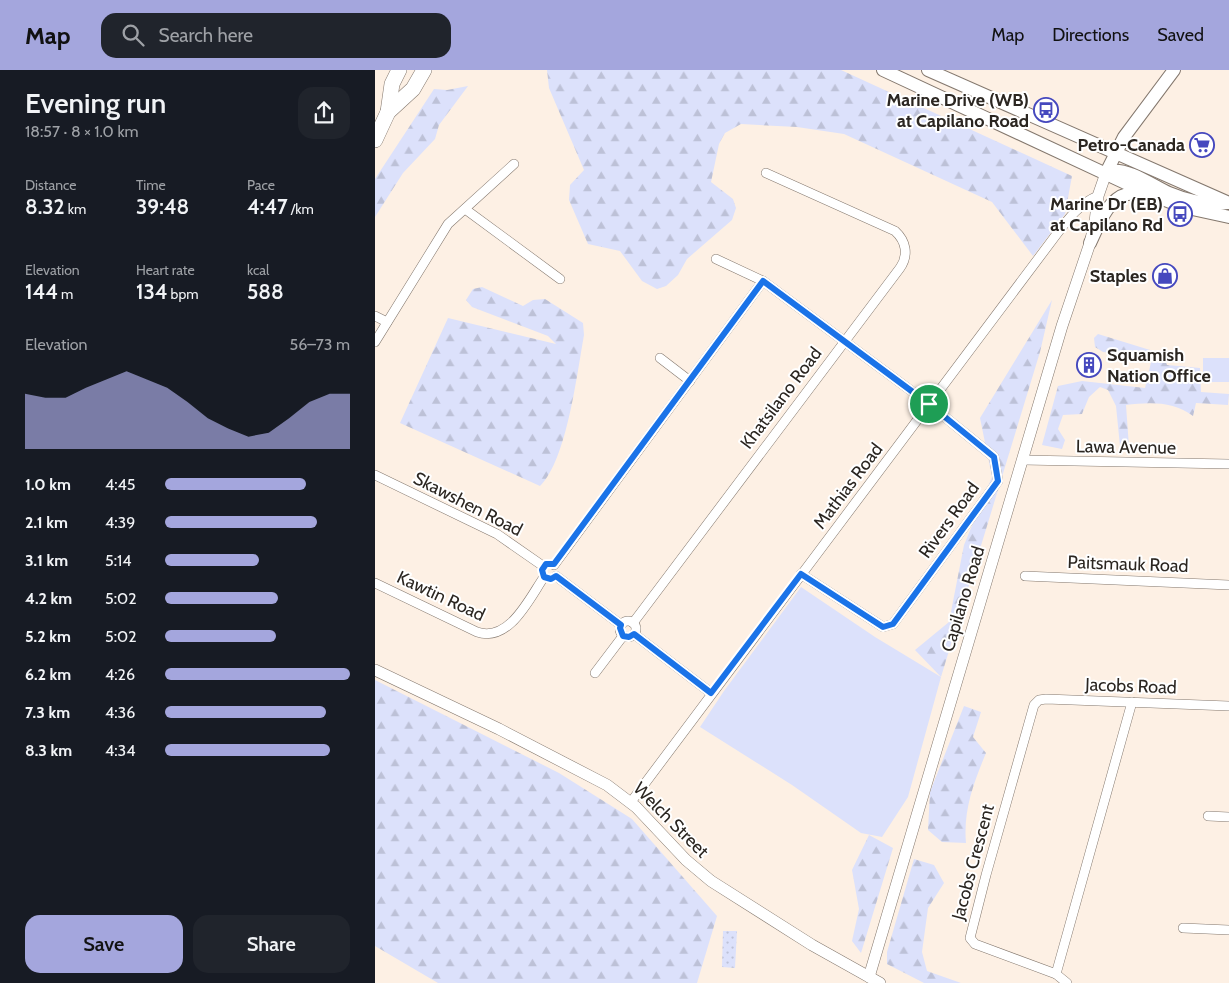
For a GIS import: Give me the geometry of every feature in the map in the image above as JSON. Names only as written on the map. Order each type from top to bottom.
[{"type":"highway","points":[[375,140],[388,112],[392,84],[399,70]]},
{"type":"highway","points":[[388,112],[413,89],[424,70]]},
{"type":"main road","points":[[883,70],[1149,194],[1183,207],[1229,216]]},
{"type":"main road","points":[[928,70],[1229,203]]},
{"type":"main road","points":[[1106,173],[1124,137],[1175,70]]},
{"type":"main road","points":[[1106,173],[1114,170],[1127,174],[1172,194],[1201,203],[1229,203]]},
{"type":"main road","points":[[1090,243],[1106,212],[1117,200],[1127,194],[1149,194]]},
{"type":"street","points":[[375,342],[448,224],[514,164]]},
{"type":"street","name":"Khatsilano Road","points":[[633,623],[903,263],[906,252],[904,242],[899,234],[890,228],[766,173]]},
{"type":"street","name":"Capilano Road","points":[[868,980],[1023,460],[1090,243],[1095,222],[1097,196],[1106,173]]},
{"type":"street","name":"Mathias Road","points":[[631,802],[711,693],[1072,216],[1087,200],[1097,196]]},
{"type":"street","points":[[465,209],[560,279]]},
{"type":"street","name":"Rivers Road","points":[[716,259],[763,281],[929,404],[994,457],[998,481],[893,624],[883,627],[801,574]]},
{"type":"street","points":[[556,562],[558,570],[556,576],[551,579],[544,577],[542,574],[543,566],[556,562],[763,281]]},
{"type":"street","points":[[375,316],[387,322]]},
{"type":"street","points":[[660,358],[690,381]]},
{"type":"street","name":"Lawa Avenue","points":[[1023,460],[1229,464]]},
{"type":"street","name":"Skawshen Road","points":[[375,475],[497,534],[543,566]]},
{"type":"street","points":[[556,576],[621,625]]},
{"type":"street","name":"Paitsmauk Road","points":[[1025,576],[1229,585]]},
{"type":"street","name":"Kawtin Road","points":[[375,583],[477,632],[494,634],[511,624],[544,577]]},
{"type":"street","points":[[621,625],[627,621],[633,623],[636,628],[634,634],[629,637],[623,636]]},
{"type":"street","points":[[621,625],[620,628],[623,636]]},
{"type":"street","points":[[634,634],[711,693]]},
{"type":"street","points":[[595,673],[623,636]]},
{"type":"street","name":"Welch Street","points":[[375,670],[589,775],[631,802],[686,860],[711,881],[868,980],[880,983]]},
{"type":"street","name":"Jacobs Road","points":[[1034,705],[1039,700],[1046,699],[1229,706]]},
{"type":"street","points":[[1056,974],[1132,702]]},
{"type":"street","name":"Jacobs Crescent","points":[[1034,705],[985,875],[970,938],[975,944],[1056,974],[1067,983]]},
{"type":"street","points":[[1208,816],[1229,816]]},
{"type":"street","points":[[1183,928],[1229,930]]},
{"type":"green space","points":[[547,70],[841,70],[1072,176],[1065,214],[1033,256],[992,202],[844,134],[797,127],[741,124],[725,133],[719,144],[711,182],[733,199],[736,208],[732,220],[687,259],[678,275],[666,286],[657,289],[642,281],[620,251],[588,244],[569,200],[570,185],[584,170],[549,88]]},
{"type":"green space","points":[[468,86],[439,125],[435,139],[403,173],[375,217],[375,179],[434,89],[447,90]]},
{"type":"green space","points":[[482,287],[523,306],[533,300],[545,299],[583,323],[584,335],[564,437],[549,474],[540,486],[400,423],[448,318],[556,344],[548,336],[472,307],[466,300],[473,289]]},
{"type":"green space","points":[[1052,300],[1040,352],[941,677],[915,650],[949,622],[964,545],[992,477],[980,418]]},
{"type":"green space","points":[[1098,334],[1163,354],[1167,365],[1200,368],[1201,392],[1229,394],[1228,405],[1196,403],[1193,416],[1170,405],[1143,403],[1126,405],[1129,447],[1120,446],[1116,406],[1108,390],[1100,387],[1089,397],[1082,414],[1063,415],[1058,429],[1065,440],[1062,449],[1042,445],[1058,386],[1082,381],[1145,388],[1152,358],[1103,352],[1095,347],[1094,338]]},
{"type":"green space","points":[[1203,358],[1229,358],[1229,382],[1203,382]]},
{"type":"green space","points":[[801,587],[875,637],[941,677],[908,797],[882,837],[861,833],[792,785],[700,727],[724,691]]},
{"type":"green space","points":[[375,680],[559,773],[632,819],[717,916],[697,983],[438,983],[375,946]]},
{"type":"green space","points":[[964,706],[981,712],[973,737],[986,753],[968,808],[966,843],[942,842],[928,830],[930,792]]},
{"type":"green space","points":[[869,835],[893,848],[861,953],[852,941],[859,909],[852,870]]},
{"type":"green space","points":[[914,859],[934,865],[944,883],[928,908],[922,952],[927,971],[961,983],[924,983],[887,964],[887,952]]},
{"type":"green space","points":[[723,931],[737,931],[735,968],[722,967]]},
{"type":"place","name":"Marine Drive (WB) at Capilano Road","points":[[1046,110]]},
{"type":"place","name":"Petro-Canada","points":[[1202,145]]},
{"type":"place","name":"Marine Dr (EB) at Capilano Rd","points":[[1180,214]]},
{"type":"place","name":"Staples","points":[[1165,276]]},
{"type":"place","name":"Squamish Nation Office","points":[[1089,365]]},
{"type":"route","points":[[763,281],[929,404],[994,457],[998,481],[893,624],[883,627],[801,574],[711,693],[634,634],[629,637],[623,636],[620,632],[621,625],[556,576],[547,579],[542,574],[543,566],[548,563],[554,564],[763,281]]}]
